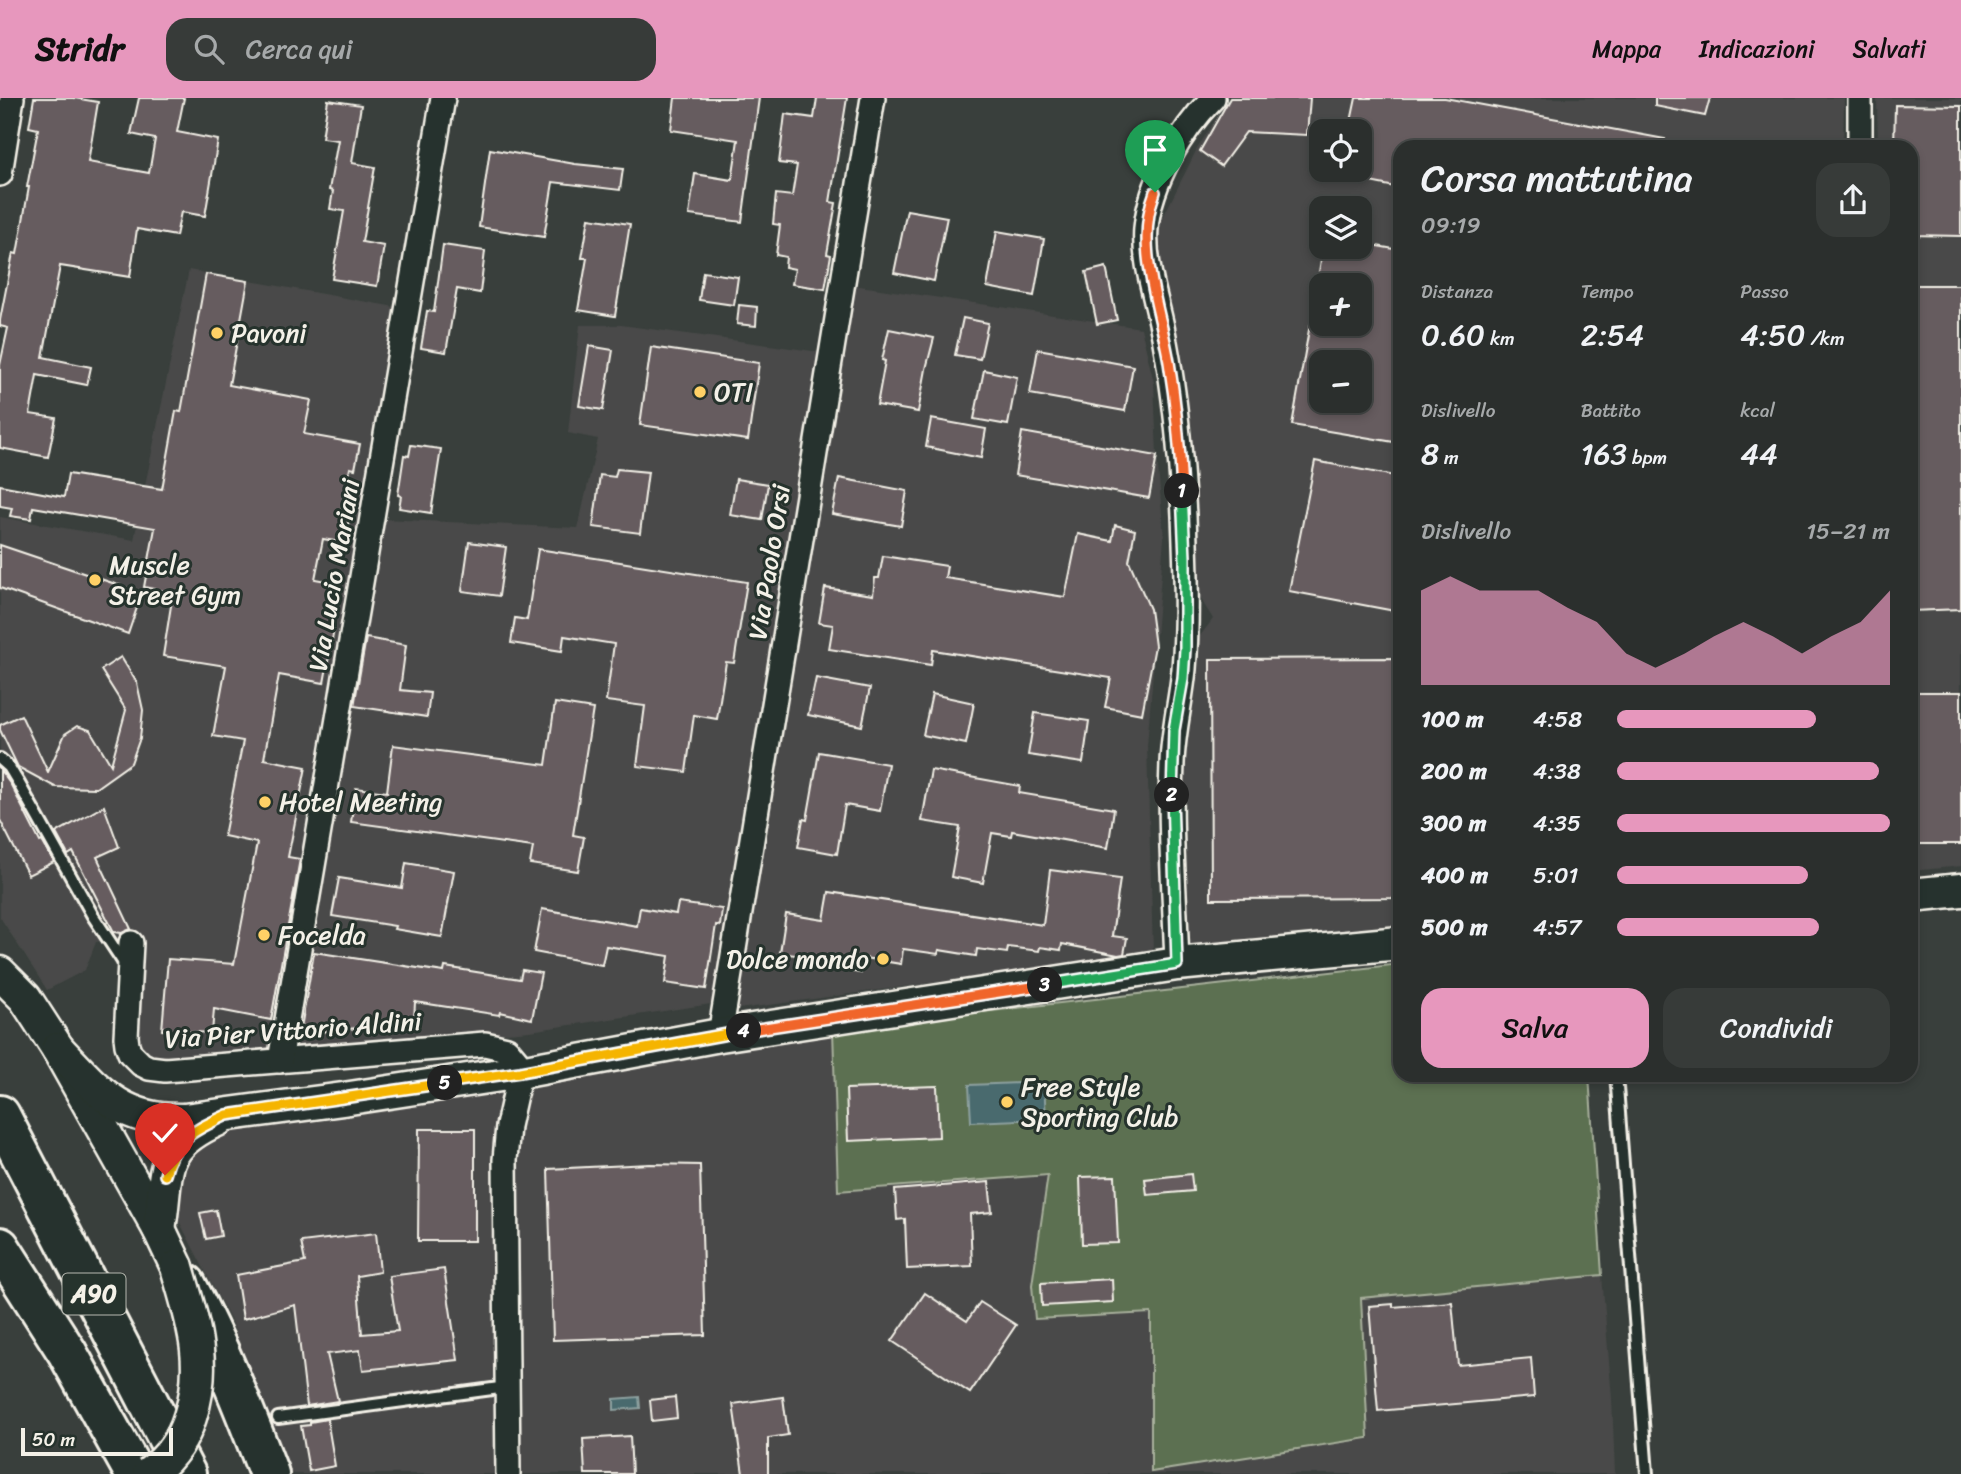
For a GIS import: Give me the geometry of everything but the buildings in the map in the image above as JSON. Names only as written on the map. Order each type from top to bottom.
[{"type":"highway","name":"A90","points":[[0,1115],[186,1474]]},
{"type":"highway","name":"A90","points":[[0,1247],[67,1352],[135,1474]]},
{"type":"highway","points":[[177,1267],[224,1360],[269,1474]]},
{"type":"street","points":[[0,174],[12,98]]},
{"type":"street","name":"Via Lucio Mariani","points":[[280,1061],[443,98]]},
{"type":"street","name":"Via Paolo Orsi","points":[[720,1035],[873,98]]},
{"type":"street","points":[[1177,964],[1172,765],[1175,721],[1185,660],[1184,518],[1174,397],[1146,235],[1152,199],[1168,161],[1189,126],[1213,98]]},
{"type":"street","points":[[1860,98],[1860,140]]},
{"type":"street","points":[[1918,894],[1961,890]]},
{"type":"street","name":"Via Pier Vittorio Aldini","points":[[131,943],[126,1037],[130,1053],[149,1068],[165,1070],[485,1044],[507,1049],[517,1061],[520,1072]]},
{"type":"street","points":[[58,1049],[103,1096],[128,1110],[167,1120],[227,1115],[520,1072],[720,1035],[1177,964],[1393,944]]},
{"type":"street","points":[[0,949],[159,1230],[177,1267],[195,1336],[198,1386],[183,1435],[165,1461],[149,1474]]},
{"type":"street","points":[[0,973],[26,998]]},
{"type":"street","points":[[508,1474],[505,1160],[508,1126],[520,1072]]},
{"type":"street","points":[[159,1230],[165,1175],[172,1153],[178,1144],[193,1132],[227,1115]]},
{"type":"lane","points":[[0,759],[13,774],[93,916],[129,971]]},
{"type":"lane","points":[[1617,1082],[1647,1474]]},
{"type":"lane","points":[[278,1419],[507,1387]]},
{"type":"shaded area","points":[[1229,98],[1844,98],[1843,140],[1393,140],[1393,936],[1189,956],[1184,731],[1193,645],[1213,619],[1196,591],[1192,429],[1153,237],[1197,149]]},
{"type":"shaded area","points":[[1877,98],[1961,98],[1961,866],[1918,870],[1918,140],[1878,140]]},
{"type":"shaded area","points":[[189,270],[395,307],[351,591],[272,1048],[157,1063],[141,1051],[137,1044],[144,939],[96,942],[85,970],[47,990],[0,917],[0,517],[134,540]]},
{"type":"shaded area","points":[[853,285],[1141,328],[1154,383],[1164,538],[1147,746],[1153,953],[731,1010]]},
{"type":"shaded area","points":[[580,325],[621,325],[820,352],[711,1004],[530,1031],[290,1050],[382,519],[578,528],[598,439],[568,433]]},
{"type":"shaded area","points":[[833,1029],[839,1191],[1048,1175],[1032,1285],[1035,1319],[1361,1298],[1602,1275],[1615,1474],[291,1474],[230,1319],[178,1219],[177,1192],[181,1165],[202,1142],[233,1129]]},
{"type":"green space","points":[[1393,965],[1393,1082],[1589,1082],[1602,1275],[1361,1298],[1368,1438],[1151,1472],[1151,1313],[1035,1319],[1032,1285],[1048,1175],[838,1191],[833,1029]]},
{"type":"water","name":"Free Style Sporting Club","points":[[1044,1082],[1046,1119],[971,1122],[969,1085]]},
{"type":"water","points":[[639,1397],[640,1408],[614,1410],[614,1399]]},
{"type":"place","name":"Pavoni","points":[[217,333]]},
{"type":"place","name":"OTI","points":[[700,392]]},
{"type":"place","name":"Muscle Street Gym","points":[[95,580]]},
{"type":"place","name":"Hotel Meeting","points":[[265,802]]},
{"type":"place","name":"Focelda","points":[[264,935]]},
{"type":"place","name":"Dolce mondo","points":[[883,959]]},
{"type":"place","name":"Free Style Sporting Club","points":[[1007,1102]]},
{"type":"route","points":[[165,1175],[172,1153],[185,1137],[227,1115],[520,1072],[720,1035],[1177,964],[1172,765],[1175,721],[1185,660],[1184,518],[1174,397],[1147,253],[1147,218],[1155,192]]}]
